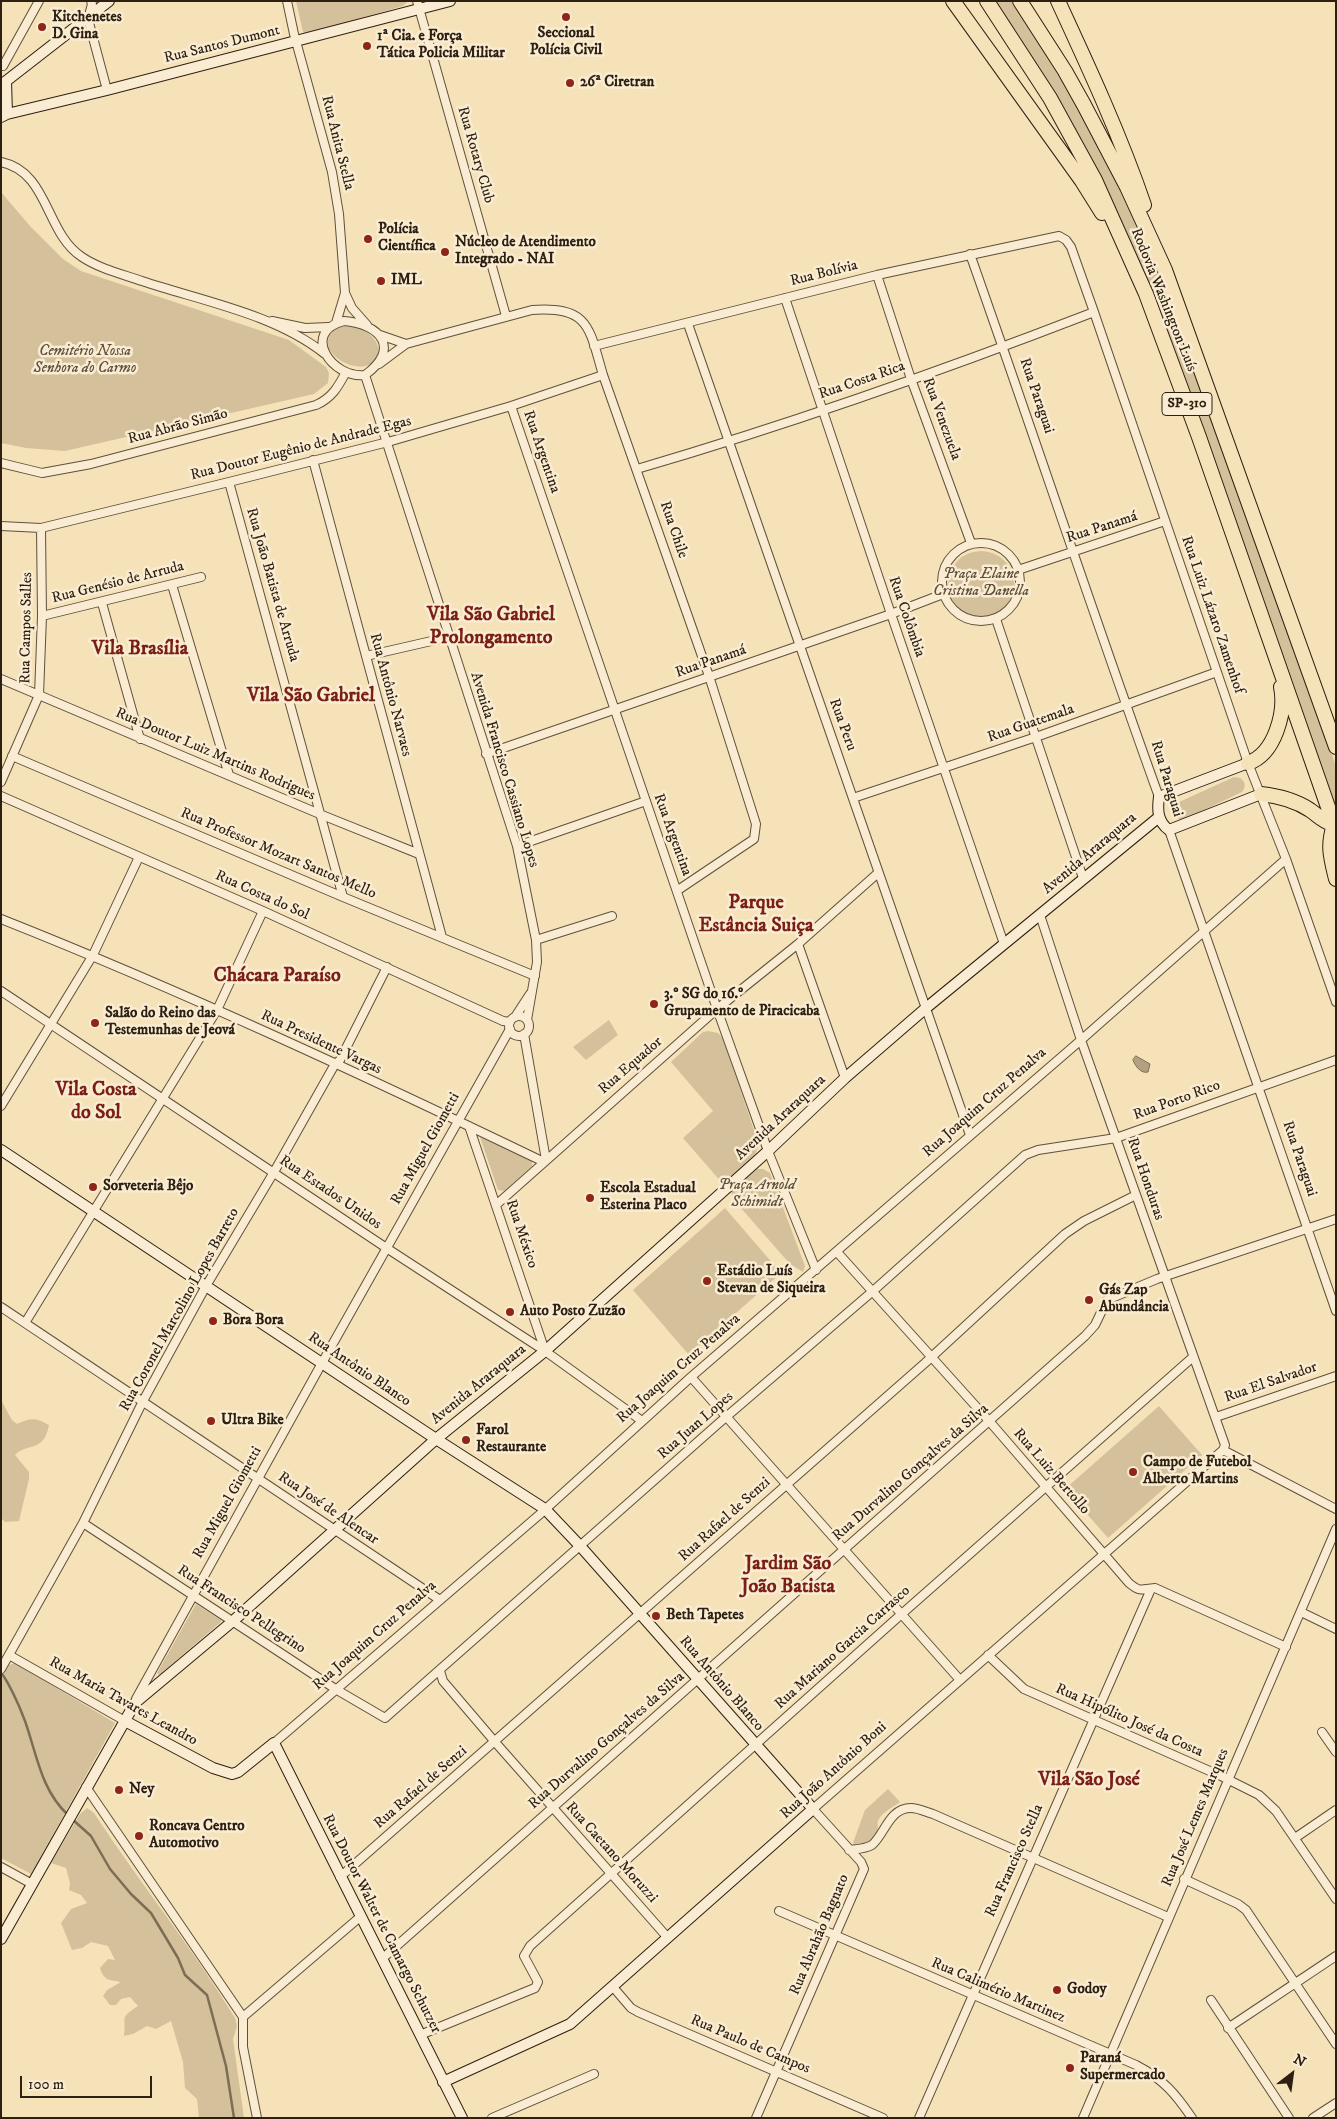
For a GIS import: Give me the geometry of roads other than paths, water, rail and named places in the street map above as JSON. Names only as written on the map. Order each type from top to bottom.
[{"type":"highway","points":[[953,1],[1082,181],[1102,213],[1146,294]]},
{"type":"highway","name":"Rodovia Washington Luís","points":[[986,1],[1050,98],[1085,162],[1146,294],[1199,437],[1335,827]]},
{"type":"highway","name":"Rodovia Washington Luís","points":[[1020,1],[1065,71],[1089,114],[1127,187],[1165,270],[1336,747]]},
{"type":"highway","points":[[1058,1],[1135,180],[1165,270]]},
{"type":"highway","points":[[1248,763],[1257,760],[1265,751],[1275,733],[1282,709],[1282,694],[1272,648]]},
{"type":"highway","points":[[1261,794],[1273,795],[1295,802],[1312,811],[1322,821],[1335,827],[1329,840],[1336,879]]},
{"type":"street","points":[[4,115],[2,65],[39,1]]},
{"type":"street","points":[[91,1],[88,19],[107,90]]},
{"type":"street","points":[[4,83],[109,1]]},
{"type":"street","name":"Rua Anita Stella","points":[[287,1],[332,172],[339,214],[344,293]]},
{"type":"street","name":"Rua Santos Dumont","points":[[4,115],[296,41],[419,5],[450,1]]},
{"type":"street","name":"Rua Rotary Club","points":[[419,5],[506,316]]},
{"type":"street","points":[[1,162],[18,168],[31,179],[67,245],[94,264],[264,320],[305,328],[332,325],[344,321],[367,325]]},
{"type":"street","name":"Rua Bolívia","points":[[594,346],[688,324],[877,275],[970,254],[1053,237],[1062,237]]},
{"type":"street","name":"Rua Luiz Lázaro Zamenhof","points":[[1062,237],[1071,247],[1248,763],[1286,859],[1336,1002]]},
{"type":"street","name":"Rua Paraguai","points":[[970,254],[1074,551],[1125,705],[1159,797],[1159,817],[1162,825],[1169,830],[1336,1311]]},
{"type":"street","name":"Rua Venezuela","points":[[877,275],[911,379],[971,543]]},
{"type":"street","points":[[325,354],[322,340],[332,325],[344,293]]},
{"type":"street","points":[[344,293],[352,308],[367,325],[378,334],[406,344]]},
{"type":"street","name":"Rua Colômbia","points":[[785,298],[1004,944]]},
{"type":"street","name":"Rua Chile","points":[[406,344],[506,316],[532,310],[553,308],[565,310],[575,315],[590,329],[603,375],[709,676],[756,824],[754,840],[678,890]]},
{"type":"street","name":"Rua Costa Rica","points":[[637,469],[730,442],[1003,347],[1094,312]]},
{"type":"street","points":[[264,320],[311,343],[346,372],[365,375],[406,344]]},
{"type":"street","name":"Rua Peru","points":[[688,324],[970,1135]]},
{"type":"street","points":[[378,334],[384,346],[384,353],[379,364]]},
{"type":"street","name":"Rua Abrão Simão","points":[[1,463],[42,473],[91,464],[196,437],[316,405],[334,393],[346,372]]},
{"type":"street","name":"Avenida Francisco Cassiano Lopes","points":[[365,375],[517,846],[536,940],[537,962],[535,976]]},
{"type":"street","name":"Rua Doutor Eugênio de Andrade Egas","points":[[1,526],[41,528],[229,482],[388,442],[511,406],[603,375]]},
{"type":"street","name":"Rua Argentina","points":[[511,406],[678,890],[717,1009],[768,1151],[816,1270]]},
{"type":"street","name":"Rua Antônio Narvaes","points":[[313,460],[442,937]]},
{"type":"street","name":"Rua João Batista de Arruda","points":[[229,482],[343,897]]},
{"type":"street","name":"Rua Panamá","points":[[1018,570],[1165,522]]},
{"type":"street","name":"Rua Campos Salles","points":[[1,782],[39,696],[42,616],[41,528]]},
{"type":"street","points":[[971,543],[993,545],[1004,550],[1013,559],[1018,570],[1020,582],[1018,594],[1013,605],[996,619],[980,621],[968,619],[958,614],[949,605],[943,594],[941,582],[943,570],[949,559],[958,550],[971,543]]},
{"type":"street","name":"Rua Genésio de Arruda","points":[[42,616],[102,603],[201,577]]},
{"type":"street","points":[[172,585],[229,775]]},
{"type":"street","name":"Rua Panamá","points":[[486,754],[800,646],[943,594]]},
{"type":"street","points":[[102,603],[140,738]]},
{"type":"street","points":[[996,619],[1083,878]]},
{"type":"street","points":[[366,656],[449,637]]},
{"type":"street","name":"Rua Guatemala","points":[[853,798],[944,769],[1217,672]]},
{"type":"street","name":"Rua Doutor Luiz Martins Rodrigues","points":[[1,678],[39,696],[419,854]]},
{"type":"street","name":"Rua Professor Mozart Santos Mello","points":[[12,756],[343,897],[535,976]]},
{"type":"street","points":[[1159,797],[1248,763]]},
{"type":"street","points":[[1169,830],[1261,794]]},
{"type":"street","name":"Rua Costa do Sol","points":[[1,796],[263,911],[503,1021],[512,1022]]},
{"type":"street","points":[[517,846],[646,801]]},
{"type":"street","name":"Avenida Araraquara","points":[[135,1703],[232,1621],[436,1439],[546,1351],[768,1151],[845,1078],[926,1008],[1159,817]]},
{"type":"street","points":[[1,1106],[93,955],[139,857]]},
{"type":"street","name":"Rua Joaquim Cruz Penalva","points":[[224,1773],[232,1774],[238,1772],[337,1690],[545,1509],[691,1377],[1081,1040],[1286,859]]},
{"type":"street","name":"Rua Equador","points":[[496,1205],[717,1009],[798,944],[878,873]]},
{"type":"street","points":[[25,1323],[217,1010],[263,911]]},
{"type":"street","points":[[536,940],[612,916]]},
{"type":"street","name":"Rua Honduras","points":[[1040,916],[1081,1040],[1193,1358],[1216,1417],[1225,1445],[1223,1450]]},
{"type":"street","name":"Rua Presidente Vargas","points":[[1,919],[93,955],[217,1010],[545,1161]]},
{"type":"street","points":[[798,944],[845,1078]]},
{"type":"street","name":"Rua Coronel Marcolino Lopes Barreto","points":[[1,1669],[83,1522],[143,1401],[206,1286],[274,1172],[334,1064],[340,1060],[387,967]]},
{"type":"street","name":"Rua Miguel Giometti","points":[[527,1020],[535,976]]},
{"type":"street","name":"Rua Estados Unidos","points":[[1,991],[388,1249],[546,1351],[642,1421]]},
{"type":"street","name":"Rua Miguel Giometti","points":[[1,1939],[77,1802],[125,1721],[193,1594],[388,1249],[512,1022],[532,992]]},
{"type":"street","points":[[524,1034],[514,1034],[512,1022],[522,1016],[527,1020],[529,1026],[524,1034],[545,1161]]},
{"type":"street","name":"Rua Porto Rico","points":[[1024,1155],[1038,1150],[1116,1138],[1258,1086],[1336,1060]]},
{"type":"street","name":"Rua México","points":[[470,1126],[546,1351]]},
{"type":"street","name":"Rua Antônio Blanco","points":[[1,1150],[436,1439],[545,1509],[581,1547],[849,1850]]},
{"type":"street","name":"Rua Juan Lopes","points":[[386,1718],[873,1291],[1024,1155]]},
{"type":"street","name":"Rua Rafael de Senzi","points":[[340,1877],[786,1484],[932,1358],[1065,1234],[1136,1195]]},
{"type":"street","name":"Rua Durvalino Gonçalves da Silva","points":[[383,1958],[1091,1331],[1107,1300],[1115,1295],[1336,1219]]},
{"type":"street","name":"Rua Luiz Bertollo","points":[[837,1252],[1138,1590],[1145,1591],[1155,1588],[1286,1647]]},
{"type":"street","name":"Rua José de Alencar","points":[[1,1307],[440,1600]]},
{"type":"street","name":"Rua Mariano Garcia Carrasco","points":[[420,2035],[535,1988],[538,1982],[524,1956],[526,1950],[901,1614],[1193,1358]]},
{"type":"street","name":"Rua El Salvador","points":[[1216,1417],[1336,1376]]},
{"type":"street","points":[[691,1377],[960,1680]]},
{"type":"street","points":[[1223,1450],[1336,1509]]},
{"type":"street","name":"Rua João Antônio Boni","points":[[443,2082],[561,2030],[613,1987],[1223,1450]]},
{"type":"street","name":"Rua Francisco Pellegrino","points":[[83,1522],[337,1690],[386,1718]]},
{"type":"street","name":"Rua José Lemes Marques","points":[[1083,2118],[1227,1779],[1302,1612],[1336,1530]]},
{"type":"street","points":[[1327,1549],[1336,1553]]},
{"type":"street","name":"Rua Francisco Stella","points":[[919,2118],[1092,1719],[1151,1589]]},
{"type":"street","points":[[1302,1612],[1336,1629]]},
{"type":"street","name":"Rua Hipólito José da Costa","points":[[988,1655],[1024,1689],[1259,1795],[1276,1811],[1296,1838],[1336,1899]]},
{"type":"street","name":"Rua Maria Tavares Leandro","points":[[8,1657],[224,1773]]},
{"type":"street","name":"Rua Caetano Moruzzi","points":[[440,1671],[443,1681],[495,1742],[668,1938]]},
{"type":"street","points":[[1322,1732],[1336,1752]]},
{"type":"street","name":"Rua Doutor Walter de Camargo Schutzer","points":[[274,1743],[462,2118]]},
{"type":"street","points":[[86,1787],[243,2017],[242,2047],[257,2118]]},
{"type":"street","points":[[849,1850],[863,1849],[873,1844],[892,1817],[903,1809],[911,1808],[933,1814],[1168,1917]]},
{"type":"street","points":[[1296,1838],[1336,1810]]},
{"type":"street","name":"Rua Abrahão Bagnato","points":[[756,2118],[836,1937],[864,1868],[861,1862],[849,1850]]},
{"type":"street","points":[[1,1867],[32,1884]]},
{"type":"street","points":[[1184,1879],[1238,1904],[1246,1910],[1336,2044]]},
{"type":"street","name":"Rua Calimério Martinez","points":[[779,1911],[1149,2072],[1163,2081],[1175,2093],[1192,2118]]},
{"type":"street","points":[[243,2017],[360,1917]]},
{"type":"street","points":[[1228,2028],[1336,1956]]},
{"type":"street","name":"Rua Paulo de Campos","points":[[613,1987],[631,2008],[638,2012],[883,2118]]},
{"type":"street","points":[[1211,2000],[1289,2118]]},
{"type":"street","points":[[492,2118],[594,2074]]},
{"type":"street","points":[[1313,2118],[1336,2103]]},
{"type":"waterway","points":[[1,1672],[23,1715],[46,1783],[52,1795],[68,1815]]},
{"type":"waterway","points":[[72,1819],[91,1836],[110,1869],[131,1894],[151,1913],[178,1958],[185,1975],[207,1995],[226,2066],[234,2118]]},
{"type":"place","name":"Seccional Polícia Civil","points":[[566,17]]},
{"type":"place","name":"Kitchenetes D. Gina","points":[[42,27]]},
{"type":"place","name":"1ª Cia. e Força Tática Policia Militar","points":[[367,46]]},
{"type":"place","name":"26ª Ciretran","points":[[570,83]]},
{"type":"place","name":"Polícia Científica","points":[[368,239]]},
{"type":"place","name":"Núcleo de Atendimento Integrado - NAI","points":[[445,252]]},
{"type":"place","name":"IML","points":[[381,281]]},
{"type":"place","name":"3.º SG do 16.º Grupamento de Piracicaba","points":[[654,1004]]},
{"type":"place","name":"Salão do Reino das Testemunhas de Jeová","points":[[95,1023]]},
{"type":"place","name":"Sorveteria Bêjo","points":[[93,1187]]},
{"type":"place","name":"Escola Estadual Esterina Placo","points":[[590,1198]]},
{"type":"place","name":"Estádio Luís Stevan de Siqueira","points":[[707,1281]]},
{"type":"place","name":"Gás Zap Abundância","points":[[1089,1300]]},
{"type":"place","name":"Auto Posto Zuzão","points":[[510,1312]]},
{"type":"place","name":"Bora Bora","points":[[213,1321]]},
{"type":"place","name":"Ultra Bike","points":[[211,1421]]},
{"type":"place","name":"Farol Restaurante","points":[[466,1440]]},
{"type":"place","name":"Campo de Futebol Alberto Martins","points":[[1133,1472]]},
{"type":"place","name":"Beth Tapetes","points":[[656,1616]]},
{"type":"place","name":"Ney","points":[[119,1790]]},
{"type":"place","name":"Roncava Centro Automotivo","points":[[139,1836]]},
{"type":"place","name":"Godoy","points":[[1057,1990]]},
{"type":"place","name":"Paraná Supermercado","points":[[1070,2068]]},
{"type":"district","name":"Vila São Gabriel Prolongamento","points":[[491,628]]},
{"type":"district","name":"Vila Brasília","points":[[140,650]]},
{"type":"district","name":"Vila São Gabriel","points":[[311,697]]},
{"type":"district","name":"Parque Estância Suiça","points":[[756,916]]},
{"type":"district","name":"Chácara Paraíso","points":[[277,977]]},
{"type":"district","name":"Vila Costa do Sol","points":[[96,1102]]},
{"type":"district","name":"Jardim São João Batista","points":[[788,1576]]},
{"type":"district","name":"Vila São José","points":[[1089,1781]]},
{"type":"park label","name":"Cemitério Nossa Senhora do Carmo","points":[[85,360]]},
{"type":"park label","name":"Praça Elaine Cristina Danella","points":[[981,584]]},
{"type":"park label","name":"Praça Arnold Schimidt","points":[[757,1194]]}]
